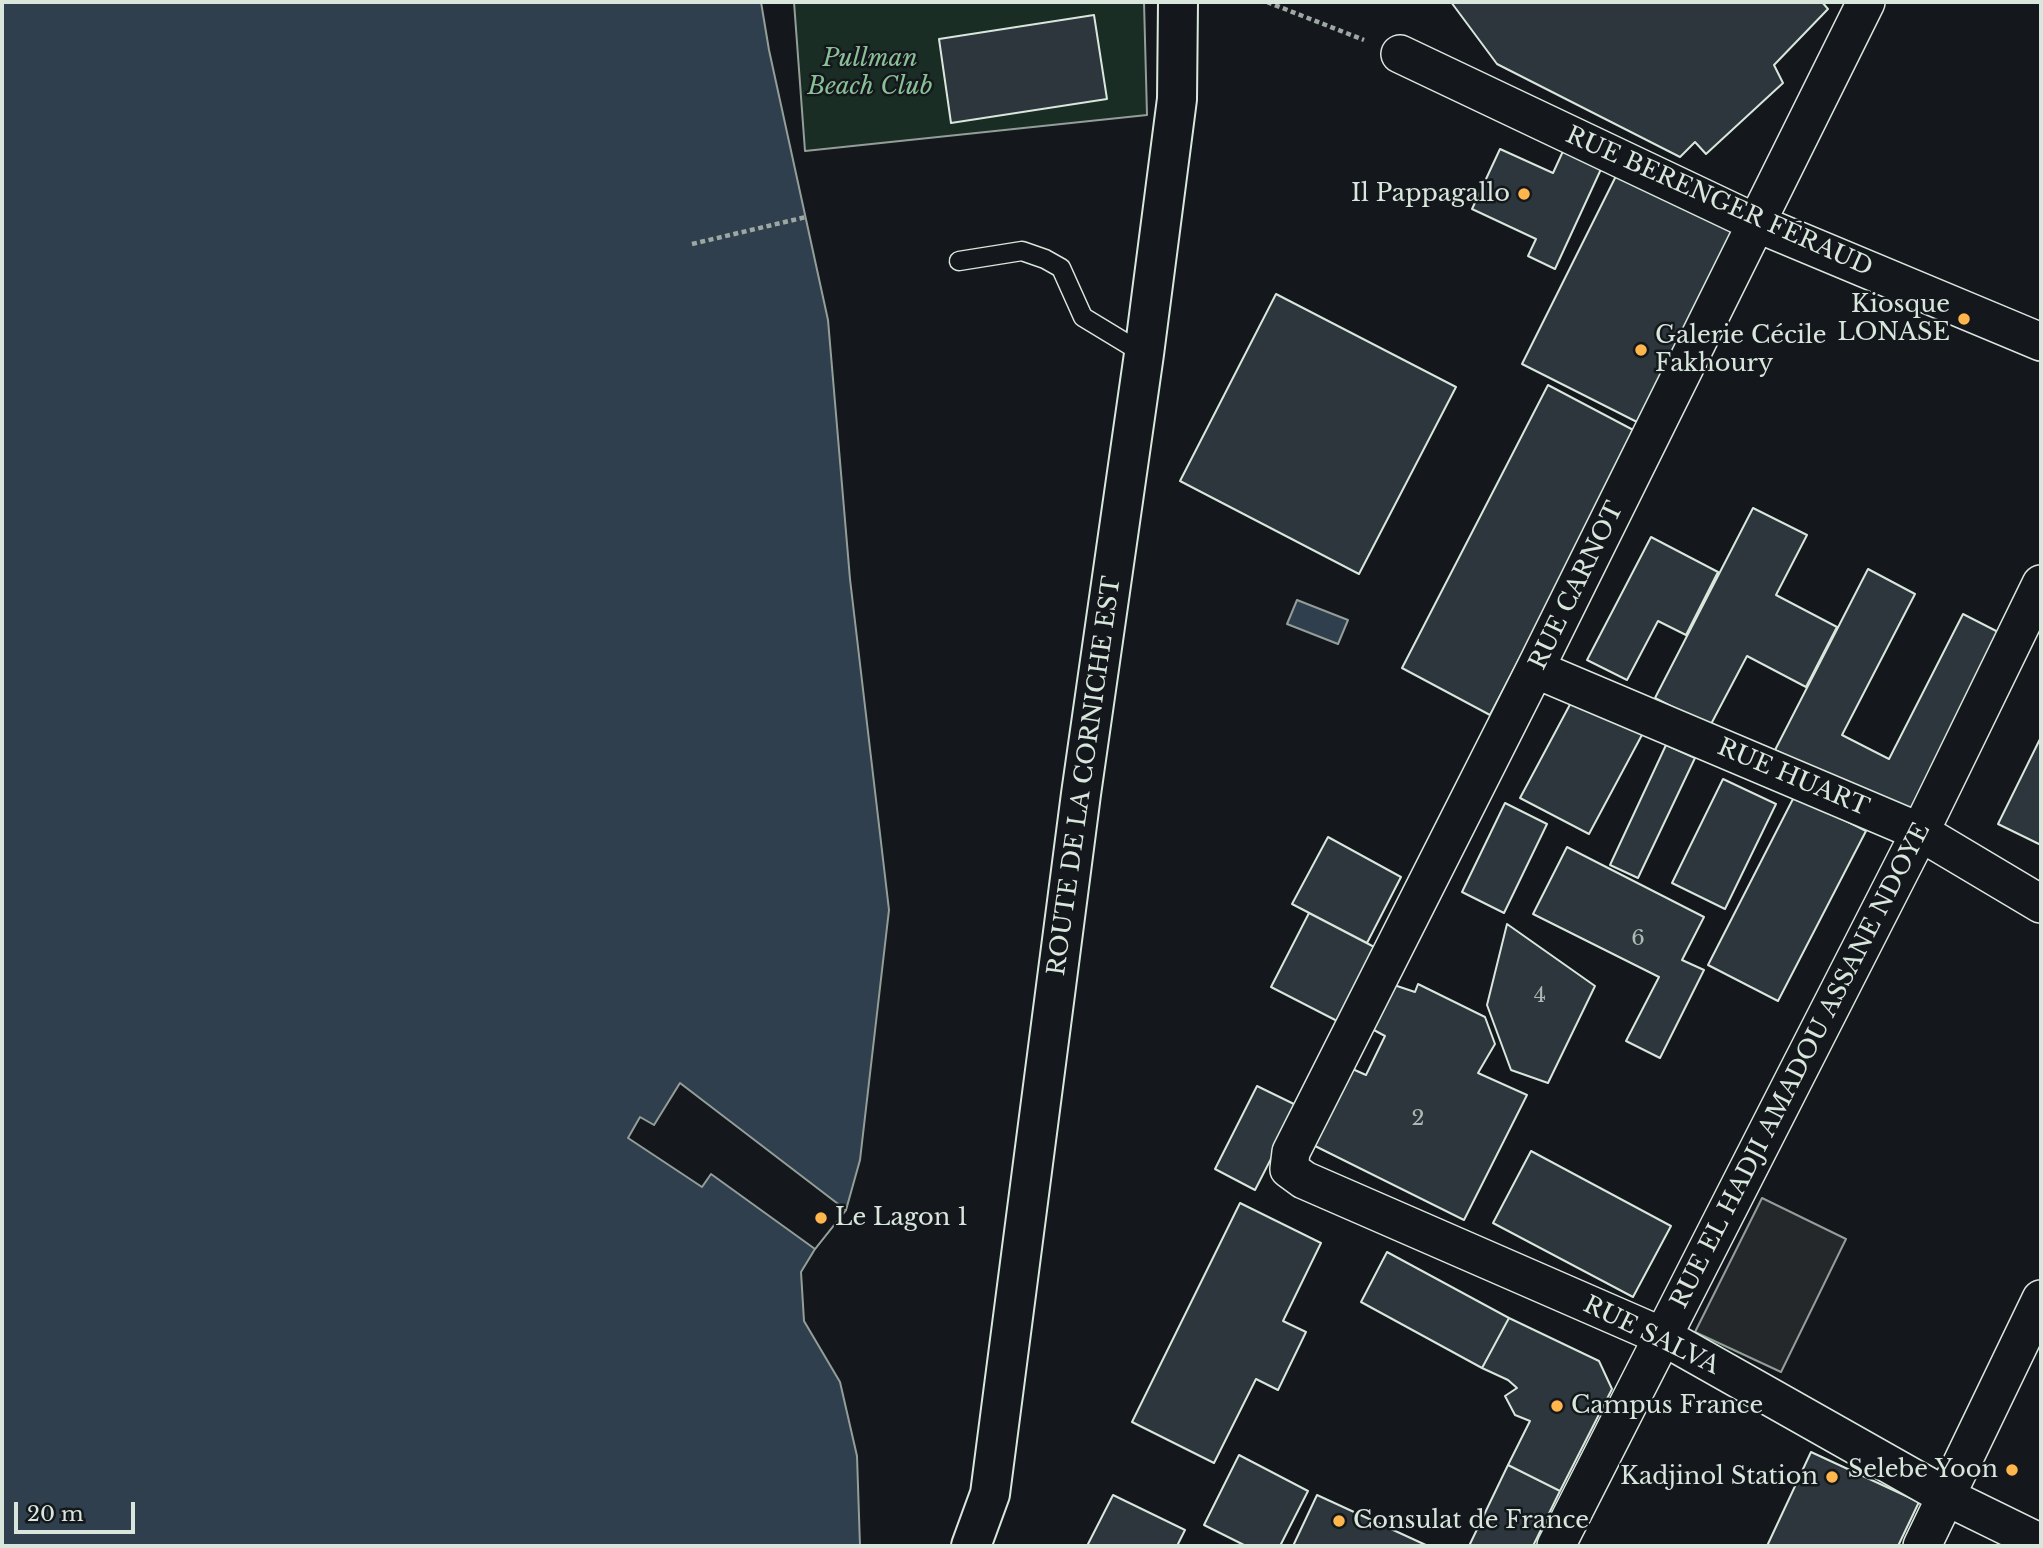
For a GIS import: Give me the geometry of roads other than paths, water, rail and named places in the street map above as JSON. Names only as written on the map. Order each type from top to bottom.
[{"type":"street","name":"ROUTE DE LA CORNICHE EST","points":[[971,1546],[990,1494],[1081,794],[1144,354],[1177,99],[1178,2]]},
{"type":"street","name":"RUE CARNOT","points":[[1289,1169],[1291,1152],[1535,669],[1866,2]]},
{"type":"street","name":"RUE BERENGER FÉRAUD","points":[[1400,54],[1756,223],[2041,342]]},
{"type":"street","name":"RUE EL HADJI AMADOU ASSANE NDOYE","points":[[1556,1546],[1920,832],[2041,584]]},
{"type":"street","name":"RUE HUART","points":[[1535,669],[1920,832],[2041,904]]},
{"type":"street","name":"RUE SALVA","points":[[1289,1169],[1304,1180],[1664,1337],[1947,1497],[2041,1542]]},
{"type":"street","points":[[1923,1546],[2041,1299]]},
{"type":"lane","points":[[960,261],[1022,251],[1045,259],[1061,268],[1083,317],[1144,354]]},
{"type":"water","points":[[2,2],[761,2],[828,320],[850,579],[889,910],[860,1160],[846,1210],[815,1249],[801,1272],[804,1321],[840,1382],[857,1456],[860,1546],[2,1546]]},
{"type":"water","points":[[1297,600],[1348,620],[1338,644],[1287,624]]},
{"type":"place","name":"Il Pappagallo","points":[[1524,194]]},
{"type":"place","name":"Kiosque LONASE","points":[[1964,319]]},
{"type":"place","name":"Galerie Cécile Fakhoury","points":[[1641,350]]},
{"type":"place","name":"Le Lagon 1","points":[[821,1218]]},
{"type":"place","name":"Campus France","points":[[1557,1406]]},
{"type":"place","name":"Selebe Yoon","points":[[2012,1470]]},
{"type":"place","name":"Kadjinol Station","points":[[1832,1477]]},
{"type":"place","name":"Consulat de France","points":[[1339,1521]]},
{"type":"park label","name":"Pullman Beach Club","points":[[870,73]]}]
